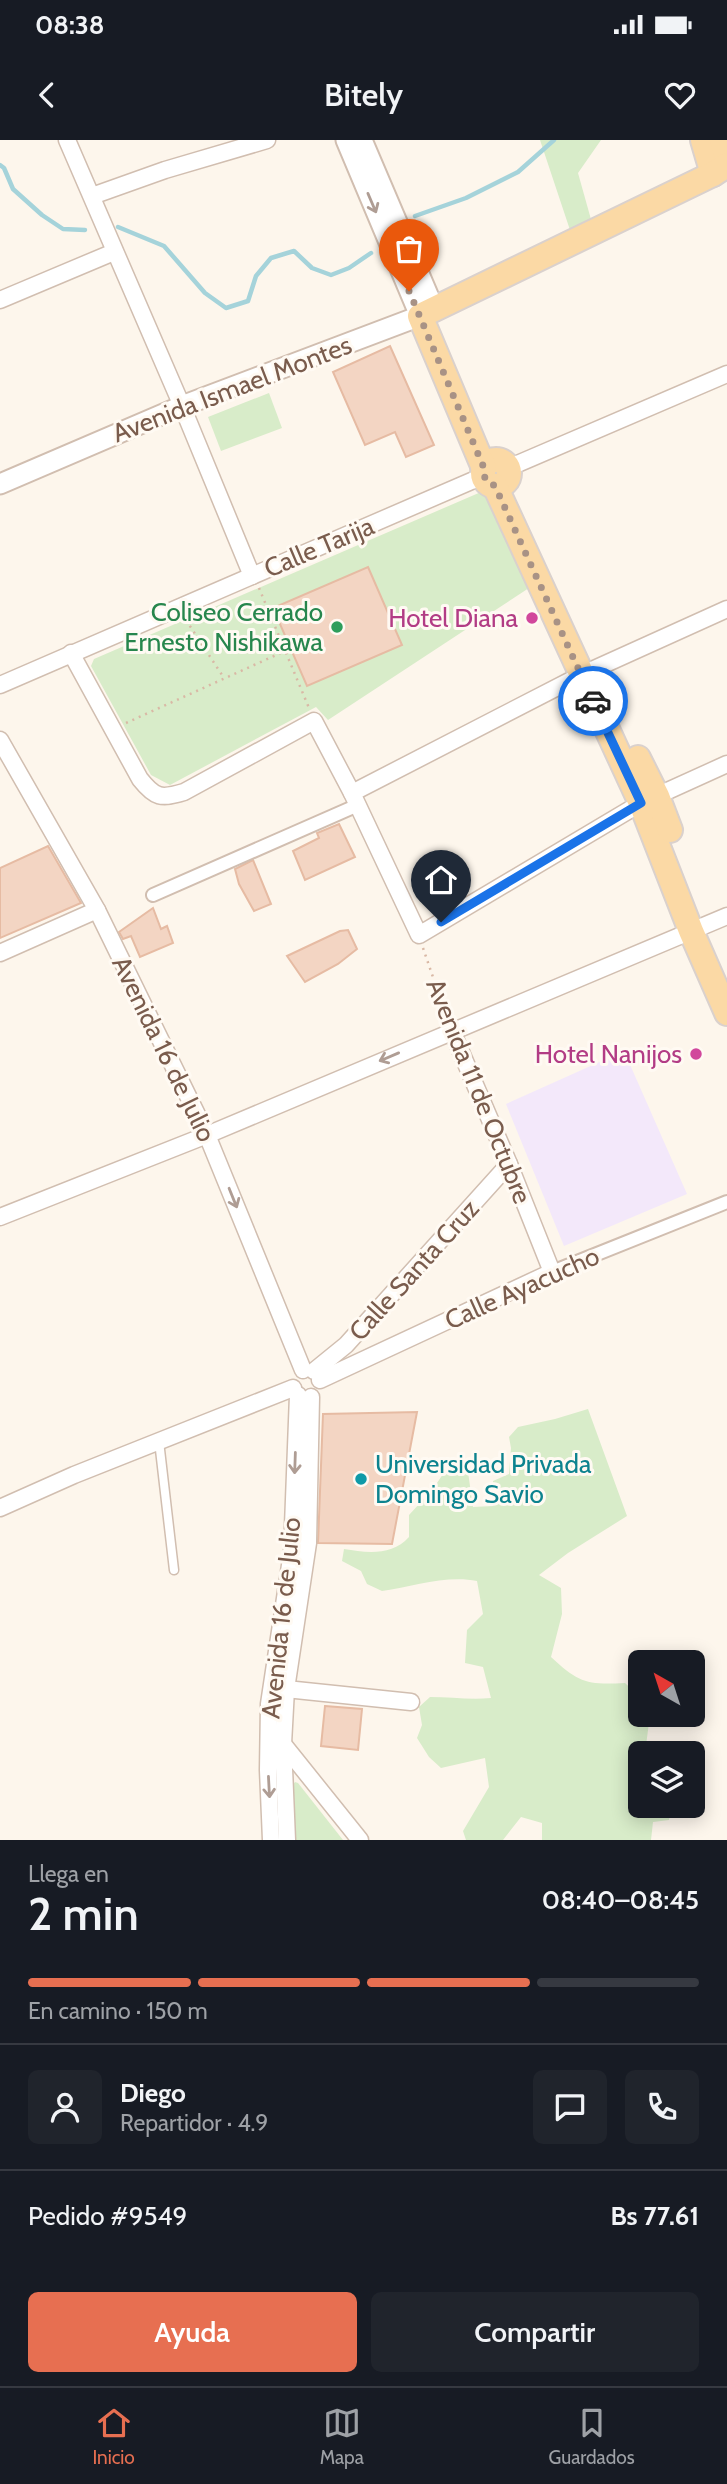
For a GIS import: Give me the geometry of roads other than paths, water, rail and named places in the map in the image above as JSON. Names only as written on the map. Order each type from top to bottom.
[{"type":"main road","points":[[703,140],[723,170]]},
{"type":"main road","points":[[722,140],[723,170]]},
{"type":"main road","name":"Avenida Ismael Montes","points":[[427,313],[723,170]]},
{"type":"main road","points":[[427,313],[496,474],[708,924],[727,978]]},
{"type":"main road","points":[[708,924],[727,1013]]},
{"type":"street","points":[[67,140],[182,406],[251,576]]},
{"type":"street","points":[[92,197],[165,170],[267,140]]},
{"type":"street","points":[[346,140],[427,313]]},
{"type":"street","points":[[362,140],[427,313]]},
{"type":"street","points":[[0,300],[114,252]]},
{"type":"street","name":"Avenida Ismael Montes","points":[[0,484],[182,406],[427,313]]},
{"type":"street","name":"Calle Tarija","points":[[0,685],[727,374]]},
{"type":"street","points":[[153,895],[355,799],[588,672],[727,610]]},
{"type":"street","points":[[71,653],[140,779],[151,793],[166,797],[184,792],[314,720],[355,799],[419,935],[649,799],[727,764]]},
{"type":"street","name":"Avenida 16 de Julio","points":[[0,740],[97,911],[207,1135],[312,1373]]},
{"type":"street","points":[[0,953],[97,911]]},
{"type":"street","points":[[0,1217],[207,1135],[708,924]]},
{"type":"street","name":"Avenida 11 de Octubre","points":[[452,1031],[552,1272]]},
{"type":"street","name":"Calle Santa Cruz","points":[[312,1373],[346,1345],[509,1164]]},
{"type":"street","name":"Calle Ayacucho","points":[[312,1373],[727,1202]]},
{"type":"street","points":[[0,1508],[159,1441],[301,1393],[318,1392],[312,1373],[295,1375],[301,1393]]},
{"type":"street","name":"Avenida 16 de Julio","points":[[271,1840],[276,1740],[308,1543],[301,1393]]},
{"type":"street","name":"Avenida 16 de Julio","points":[[287,1840],[276,1740],[269,1704],[292,1552],[301,1393]]},
{"type":"street","points":[[286,1689],[411,1702]]},
{"type":"street","points":[[276,1740],[360,1840]]},
{"type":"lane","points":[[159,1441],[174,1570]]},
{"type":"waterway","points":[[415,216],[466,198],[518,172],[554,140]]},
{"type":"waterway","points":[[0,165],[13,189],[42,215],[63,229],[85,230]]},
{"type":"waterway","points":[[118,227],[164,246],[205,293],[226,308],[248,301],[256,276],[271,258],[294,251],[312,268],[331,275],[349,268],[371,253]]},
{"type":"place","name":"Hotel Diana","points":[[532,618]]},
{"type":"place","name":"Coliseo Cerrado Ernesto Nishikawa","points":[[337,627]]},
{"type":"place","name":"Hotel Nanijos","points":[[696,1054]]},
{"type":"place","name":"Universidad Privada Domingo Savio","points":[[361,1479]]}]
